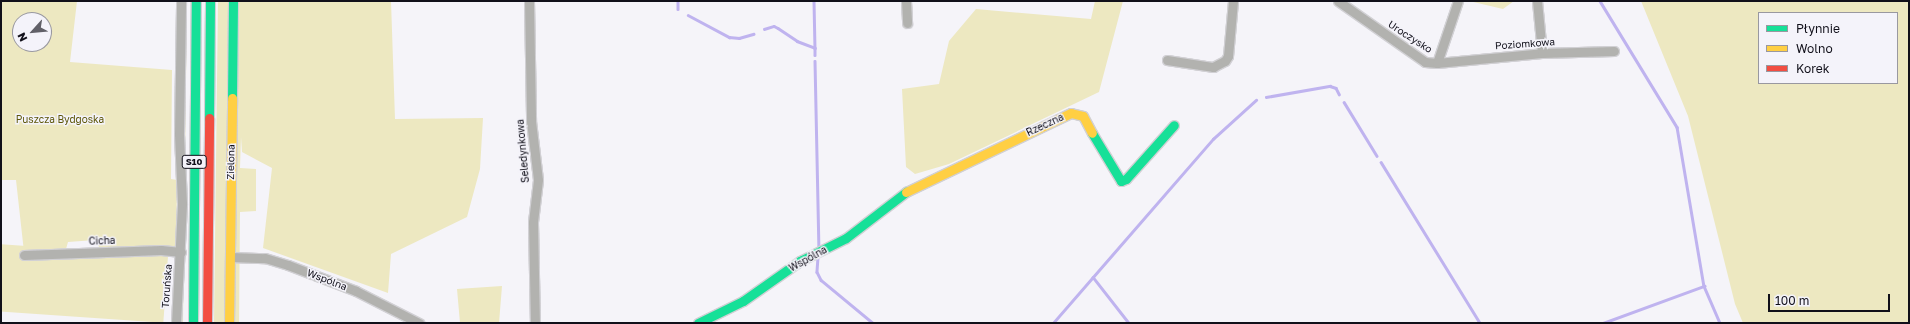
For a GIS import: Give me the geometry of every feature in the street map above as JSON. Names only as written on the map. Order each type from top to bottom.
[{"type":"main road","name":"S10","points":[[192,323],[196,1]]},
{"type":"main road","name":"S10","points":[[207,323],[210,1]]},
{"type":"main road","name":"Zielona","points":[[229,323],[233,1]]},
{"type":"main road","name":"Rzeczna","points":[[914,188],[1071,113],[1082,116],[1116,176],[1121,181],[1126,179],[1174,125]]},
{"type":"main road","name":"Wspólna","points":[[698,323],[743,301],[800,261],[846,238],[890,202],[914,188]]},
{"type":"street","points":[[181,1],[179,134],[182,164],[181,252]]},
{"type":"street","name":"Seledynkowa","points":[[529,1],[531,122],[538,180],[533,222],[535,323]]},
{"type":"street","points":[[906,1],[907,23]]},
{"type":"street","points":[[1167,60],[1213,66],[1225,61],[1228,56],[1233,1]]},
{"type":"street","name":"Uroczysko","points":[[1338,1],[1424,62],[1437,63],[1458,1]]},
{"type":"street","points":[[1537,1],[1542,53]]},
{"type":"street","name":"Poziomkowa","points":[[1437,63],[1542,53],[1614,51]]},
{"type":"street","name":"Cicha","points":[[24,255],[161,250],[181,252]]},
{"type":"street","name":"Toruńska","points":[[176,323],[181,252]]},
{"type":"street","name":"Wspólna","points":[[230,257],[265,258],[288,265],[356,291],[419,323]]},
{"type":"green space","name":"Puszcza Bydgoska","points":[[1,1],[77,1],[70,62],[172,70],[171,179],[177,180],[176,248],[99,247],[95,240],[68,242],[66,249],[24,252],[16,180],[1,180]]},
{"type":"green space","points":[[184,1],[187,1],[183,323],[179,323]]},
{"type":"green space","points":[[218,1],[391,1],[395,119],[483,118],[480,169],[467,217],[391,254],[388,293],[263,248],[272,168],[242,152],[241,137],[240,168],[256,169],[256,211],[240,212],[239,323],[214,323]]},
{"type":"green space","points":[[1095,1],[1123,1],[1099,92],[949,164],[915,174],[906,167],[902,89],[939,84],[949,41],[976,9],[1091,19]]},
{"type":"green space","points":[[1469,1],[1514,1],[1503,9]]},
{"type":"green space","points":[[1641,1],[1909,1],[1909,323],[1743,323],[1735,304],[1688,116]]},
{"type":"green space","points":[[1,244],[168,256],[163,323],[1,311]]},
{"type":"green space","points":[[502,286],[499,323],[460,323],[457,289]]},
{"type":"waterway","points":[[678,1],[678,9]]},
{"type":"waterway","points":[[814,1],[815,48]]},
{"type":"waterway","points":[[1600,1],[1677,127],[1704,286]]},
{"type":"waterway","points":[[688,15],[729,37],[739,38],[753,34]]},
{"type":"waterway","points":[[764,29],[774,26],[778,28],[797,41],[815,48],[815,55]]},
{"type":"waterway","points":[[815,61],[819,247]]},
{"type":"waterway","points":[[1266,97],[1330,86],[1336,88],[1339,94]]},
{"type":"waterway","points":[[1053,323],[1213,139],[1256,100]]},
{"type":"waterway","points":[[1344,102],[1377,156]]},
{"type":"waterway","points":[[1381,162],[1480,323]]},
{"type":"waterway","points":[[818,257],[817,272],[821,280],[873,323]]},
{"type":"waterway","points":[[1093,277],[1129,323]]},
{"type":"waterway","points":[[1603,323],[1704,286],[1720,323]]},
{"type":"traffic: fast","points":[[193,323],[196,1]]},
{"type":"traffic: fast","points":[[209,118],[210,1]]},
{"type":"traffic: fast","points":[[232,98],[233,1]]},
{"type":"traffic: fast","points":[[1092,133],[1121,181],[1126,179],[1174,125]]},
{"type":"traffic: fast","points":[[698,323],[743,301],[800,261],[846,238],[906,192]]},
{"type":"traffic: slow","points":[[229,323],[232,98]]},
{"type":"traffic: slow","points":[[906,192],[1071,113],[1083,116],[1092,133]]},
{"type":"traffic: jam","points":[[207,323],[209,118]]}]
